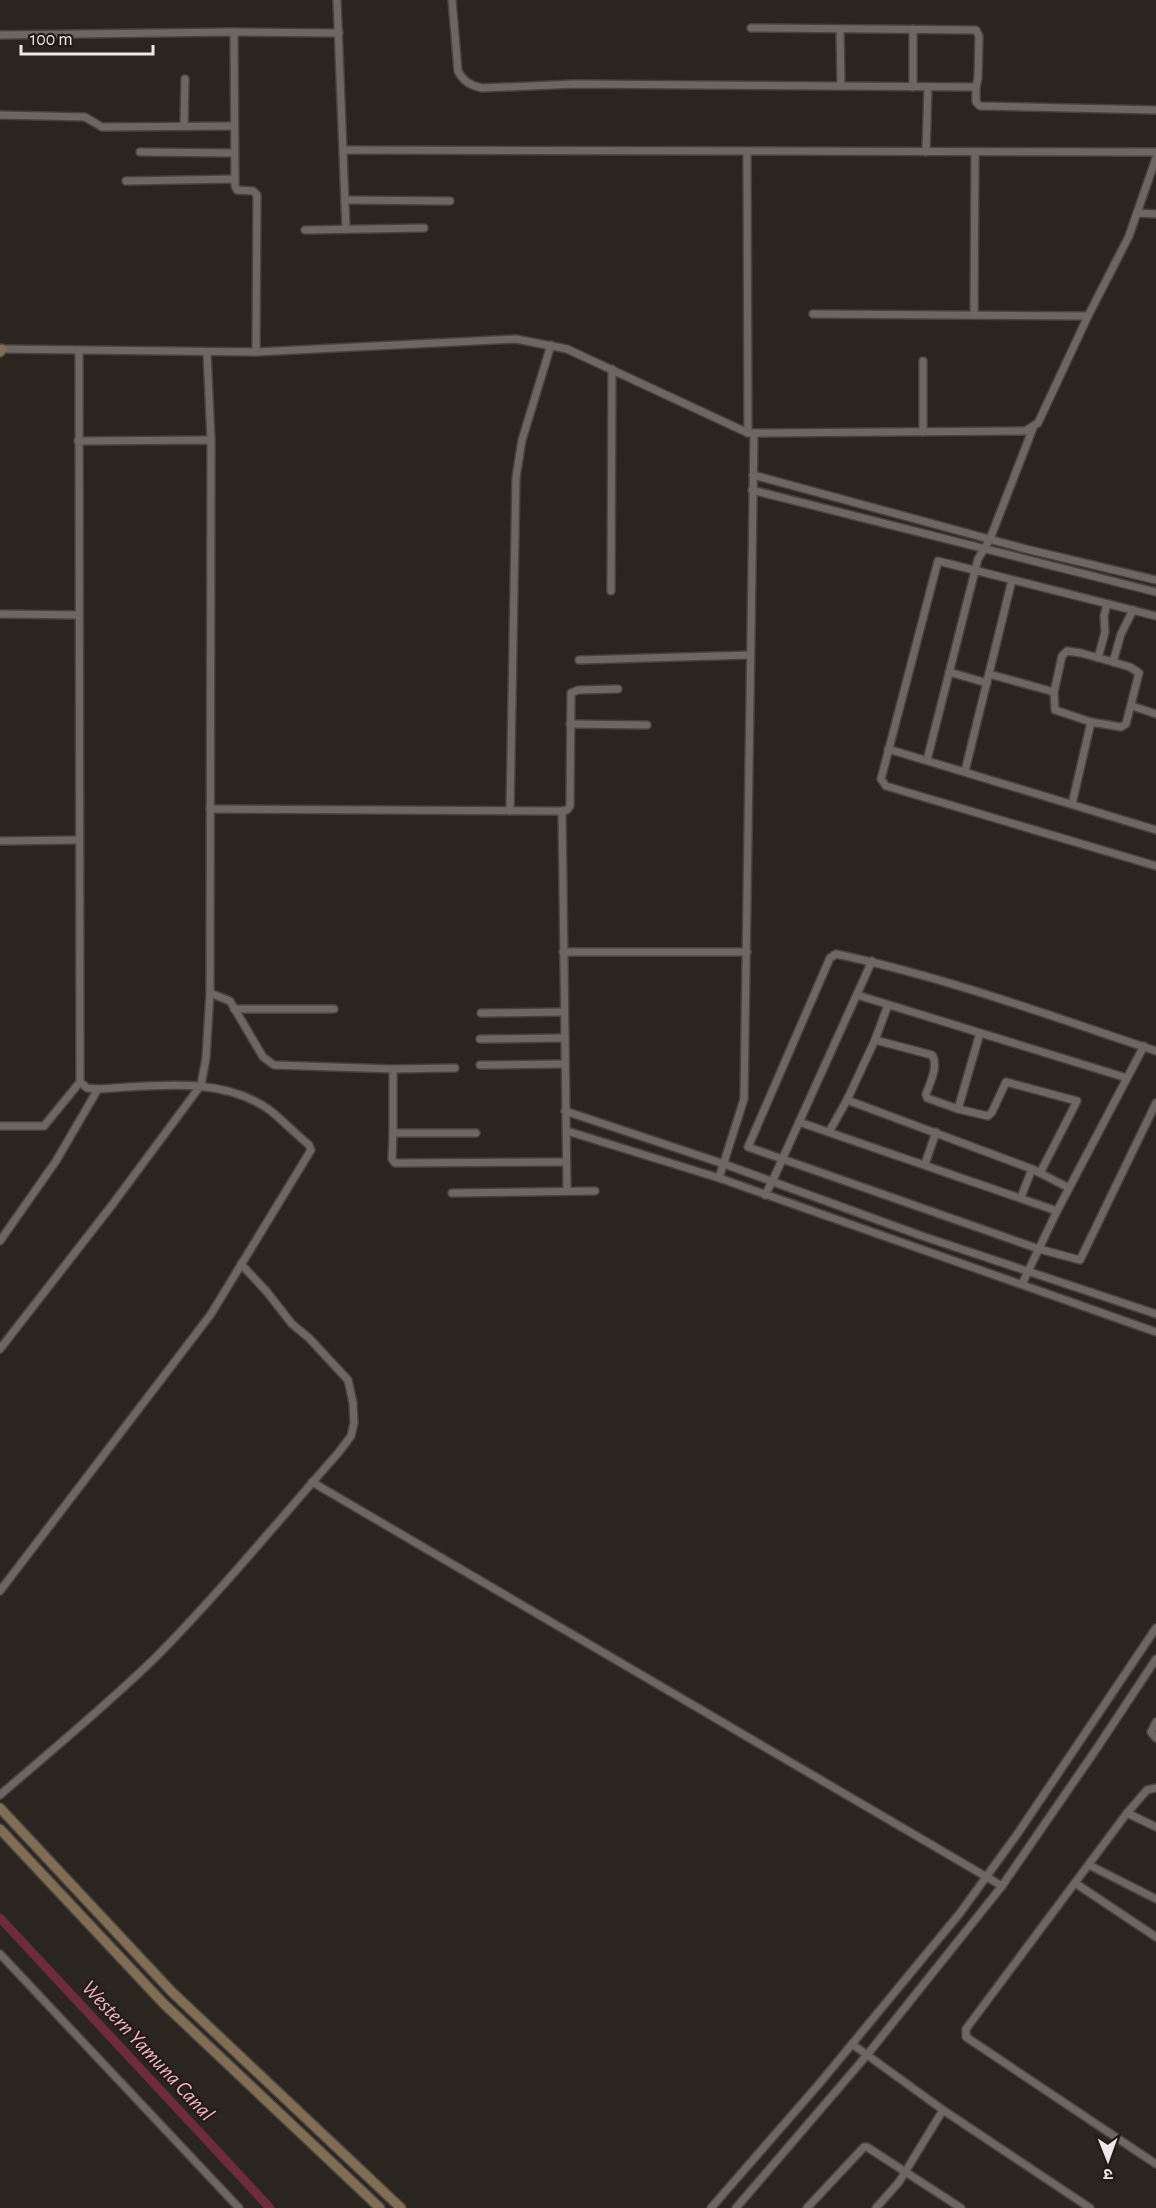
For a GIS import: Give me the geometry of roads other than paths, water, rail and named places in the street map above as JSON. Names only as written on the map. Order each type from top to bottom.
[{"type":"street","points":[[337,0],[346,229]]},
{"type":"street","points":[[452,0],[458,71],[462,80],[482,88],[576,84],[976,87]]},
{"type":"street","points":[[751,28],[972,30],[978,33],[976,102],[980,106],[1156,110]]},
{"type":"street","points":[[840,29],[841,86]]},
{"type":"street","points":[[913,29],[913,87]]},
{"type":"street","points":[[234,32],[235,179],[237,190],[253,191],[257,195],[256,352]]},
{"type":"street","points":[[0,35],[339,33]]},
{"type":"street","points":[[184,126],[185,79]]},
{"type":"street","points":[[926,152],[928,87]]},
{"type":"street","points":[[0,115],[85,117],[102,127],[234,126]]},
{"type":"street","points":[[344,150],[1156,152]]},
{"type":"street","points":[[718,1178],[744,1100],[753,475],[747,151]]},
{"type":"street","points":[[140,152],[234,153]]},
{"type":"street","points":[[974,315],[975,152]]},
{"type":"street","points":[[927,760],[978,559],[990,539],[1033,428],[1043,414],[1088,316],[1121,253],[1156,158]]},
{"type":"street","points":[[126,181],[235,179]]},
{"type":"street","points":[[345,200],[450,201]]},
{"type":"street","points":[[1137,213],[1156,214]]},
{"type":"street","points":[[305,230],[424,228]]},
{"type":"street","points":[[813,314],[1088,316]]},
{"type":"street","points":[[1,350],[256,352],[516,339],[567,349],[751,433],[1025,431],[1033,428]]},
{"type":"street","points":[[510,811],[516,477],[522,440],[551,345]]},
{"type":"street","points":[[0,1126],[44,1126],[80,1082],[79,350]]},
{"type":"street","points":[[0,1349],[201,1085],[213,994],[210,809],[211,440],[207,352]]},
{"type":"street","points":[[923,361],[923,432]]},
{"type":"street","points":[[611,591],[612,369]]},
{"type":"street","points":[[78,441],[211,440]]},
{"type":"street","points":[[753,475],[990,539],[1156,580]]},
{"type":"street","points":[[752,490],[1156,592]]},
{"type":"street","points":[[1156,616],[938,561],[881,779],[886,786],[1156,866]]},
{"type":"street","points":[[965,771],[1012,580]]},
{"type":"street","points":[[1098,658],[1105,632],[1104,616],[1107,604]]},
{"type":"street","points":[[1113,662],[1121,634],[1132,610]]},
{"type":"street","points":[[0,614],[78,615]]},
{"type":"street","points":[[1070,651],[1113,662],[1130,667],[1139,673],[1125,726],[1091,722],[1054,710],[1054,692],[1064,653],[1070,651]]},
{"type":"street","points":[[579,660],[750,655]]},
{"type":"street","points":[[949,672],[987,683]]},
{"type":"street","points":[[989,674],[1054,692]]},
{"type":"street","points":[[210,809],[567,810],[570,806],[570,724],[573,691],[618,689]]},
{"type":"street","points":[[1131,706],[1156,714]]},
{"type":"street","points":[[1072,804],[1091,722]]},
{"type":"street","points":[[570,724],[647,725]]},
{"type":"street","points":[[888,749],[1156,830]]},
{"type":"street","points":[[562,811],[567,1191]]},
{"type":"street","points":[[0,841],[78,840]]},
{"type":"street","points":[[563,952],[747,952]]},
{"type":"street","points":[[1156,1051],[872,961],[836,954],[830,958],[748,1144],[750,1148],[782,1160],[1077,1260],[1083,1258],[1156,1102]]},
{"type":"street","points":[[765,1195],[872,961]]},
{"type":"street","points":[[213,994],[230,1001],[263,1057],[274,1065],[455,1068]]},
{"type":"street","points":[[857,995],[1127,1078]]},
{"type":"street","points":[[829,1132],[875,1040],[888,1005]]},
{"type":"street","points":[[234,1009],[334,1009]]},
{"type":"street","points":[[481,1013],[564,1012]]},
{"type":"street","points":[[958,1109],[980,1033]]},
{"type":"street","points":[[480,1040],[564,1038]]},
{"type":"street","points":[[875,1040],[932,1055],[935,1059],[934,1068],[926,1094],[927,1098],[958,1109],[988,1116],[1006,1082],[1077,1101],[1022,1197]]},
{"type":"street","points":[[1022,1284],[1057,1211],[1144,1046]]},
{"type":"street","points":[[480,1065],[564,1064]]},
{"type":"street","points":[[393,1068],[392,1158],[395,1163],[566,1162]]},
{"type":"street","points":[[0,1591],[211,1314],[310,1148],[269,1110],[222,1090],[201,1085],[98,1089],[87,1088],[80,1082]]},
{"type":"street","points":[[0,1241],[56,1161],[98,1089]]},
{"type":"street","points":[[847,1100],[1036,1171],[1069,1188]]},
{"type":"street","points":[[565,1111],[1156,1314]]},
{"type":"street","points":[[800,1122],[1057,1211]]},
{"type":"street","points":[[567,1131],[718,1178],[1156,1332]]},
{"type":"street","points":[[393,1133],[476,1132]]},
{"type":"street","points":[[925,1164],[936,1132]]},
{"type":"street","points":[[452,1193],[595,1191]]},
{"type":"street","points":[[0,1795],[132,1680],[159,1653],[238,1568],[351,1436],[354,1418],[350,1384],[346,1377],[309,1338],[292,1324],[241,1264]]},
{"type":"street","points":[[312,1482],[1002,1886]]},
{"type":"street","points":[[711,2208],[784,2125],[960,1913],[1153,1642],[1156,1628]]},
{"type":"street","points":[[735,2208],[867,2055],[1002,1886],[1156,1659]]},
{"type":"street","points":[[1156,1722],[1151,1732],[1156,1738]]},
{"type":"street","points":[[1156,1788],[1147,1790],[1127,1813],[966,2030],[965,2035],[1156,2164]]},
{"type":"street","points":[[0,1808],[172,1992],[401,2208]]},
{"type":"street","points":[[1127,1813],[1156,1827]]},
{"type":"street","points":[[0,1829],[163,2003],[380,2208]]},
{"type":"street","points":[[1089,1865],[1156,1899]]},
{"type":"street","points":[[1075,1883],[1156,1937]]},
{"type":"street","points":[[0,1954],[239,2208]]},
{"type":"street","points":[[852,2044],[944,2110],[1090,2208]]},
{"type":"street","points":[[876,2208],[898,2182],[944,2110]]},
{"type":"street","points":[[807,2208],[866,2147],[870,2147],[961,2208]]},
{"type":"waterway","name":"Western Yamuna Canal","points":[[0,1918],[270,2208]]}]
